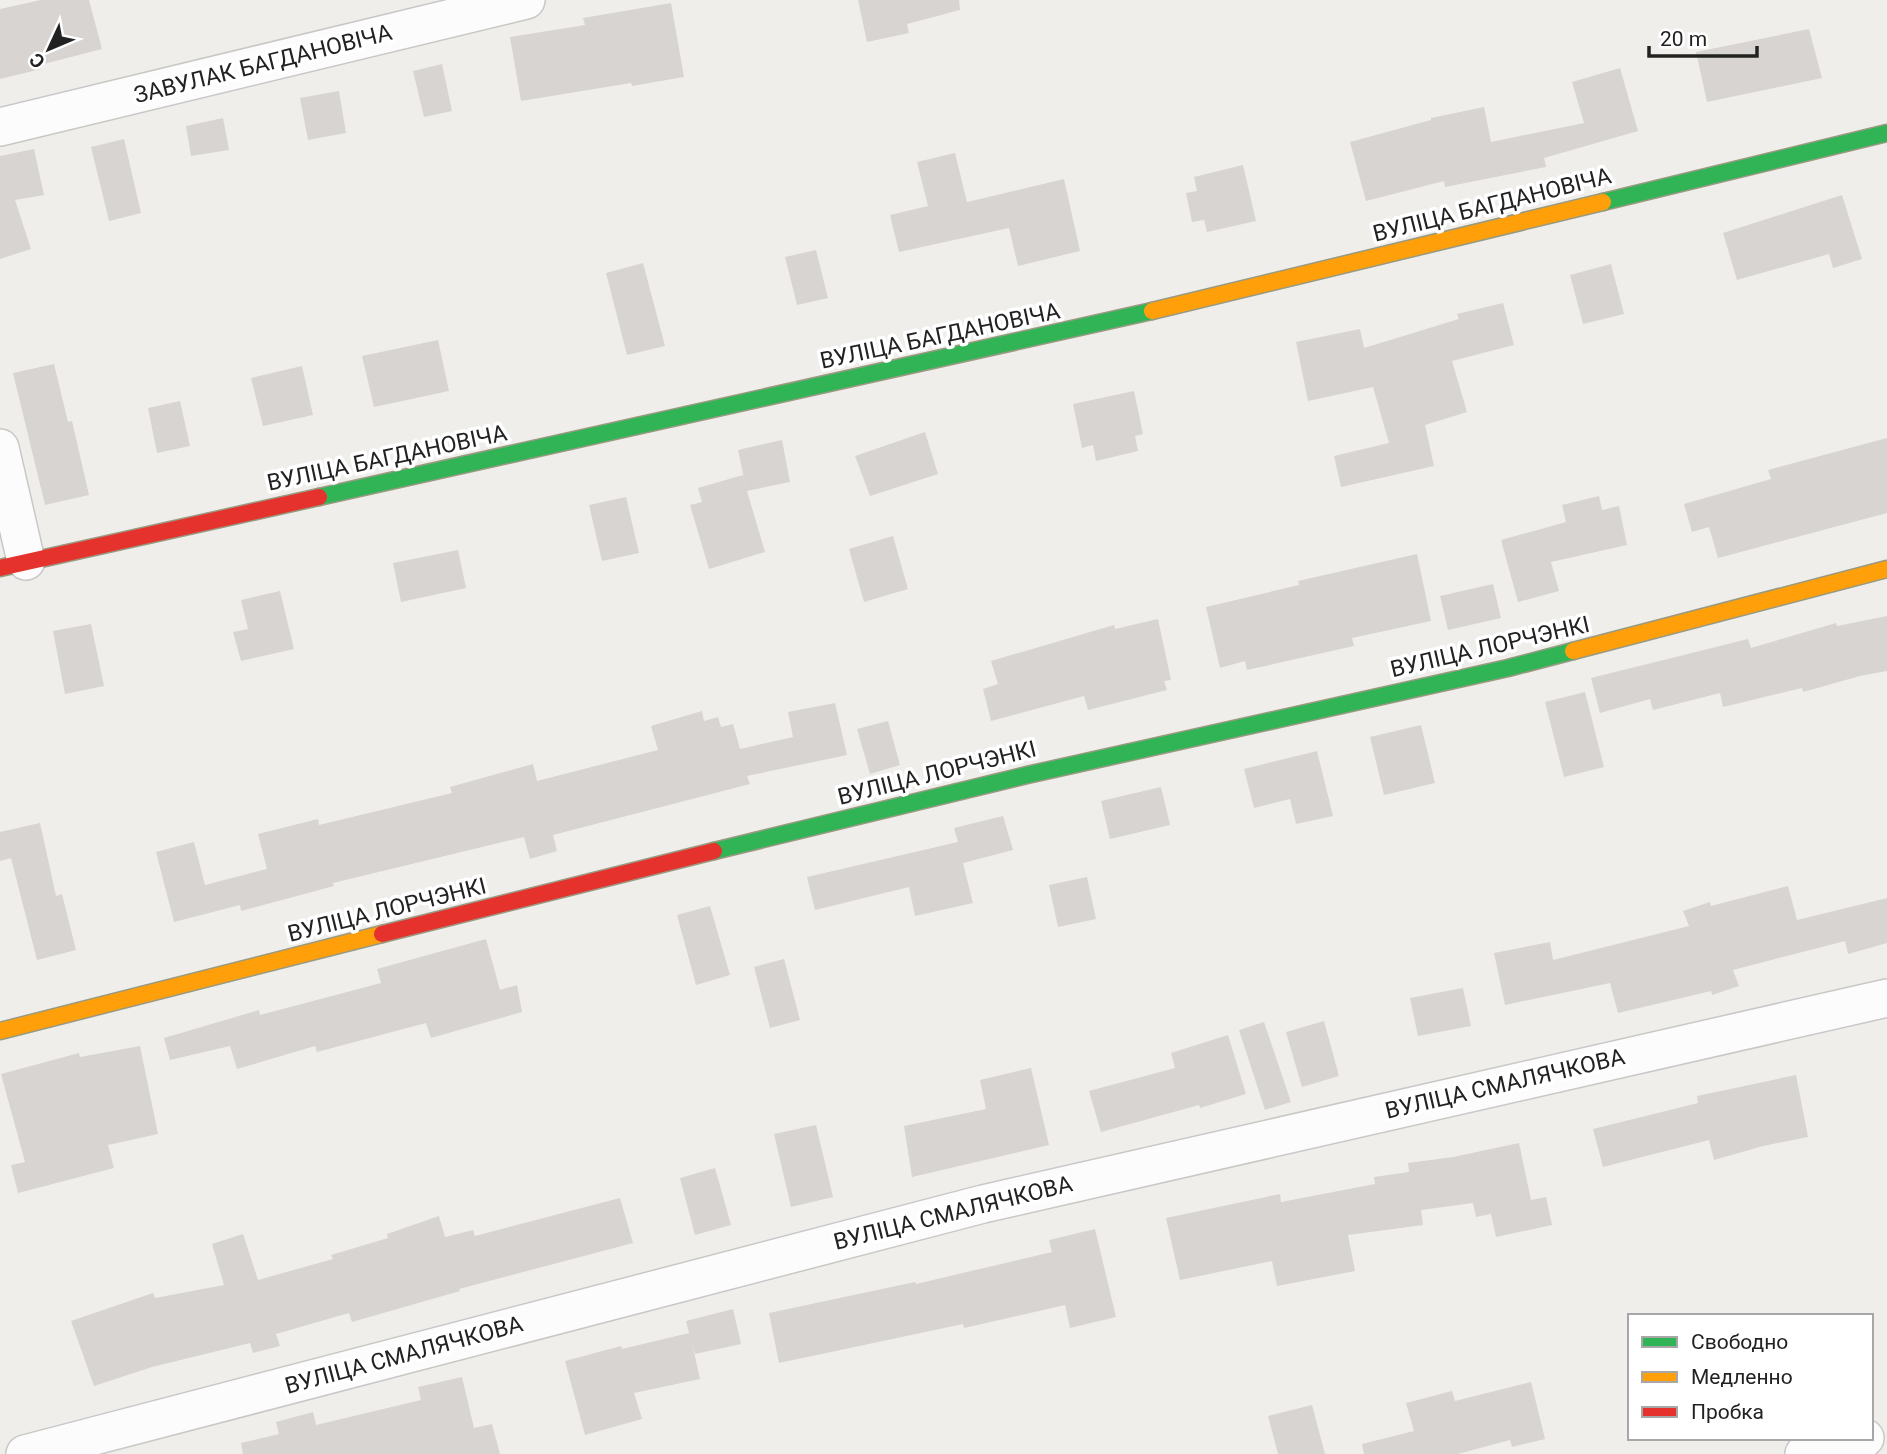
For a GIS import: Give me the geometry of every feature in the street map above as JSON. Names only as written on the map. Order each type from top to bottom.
[{"type":"street","name":"ЗАВУЛАК БАГДАНОВІЧА","points":[[0,127],[526,0]]},
{"type":"street","name":"ВУЛІЦА БАГДАНОВІЧА","points":[[13,564],[1096,325],[1887,133]]},
{"type":"street","points":[[0,448],[13,564]]},
{"type":"street","name":"ВУЛІЦА ЛОРЧЭНКІ","points":[[0,1031],[587,882],[1027,775],[1508,668],[1887,569]]},
{"type":"street","name":"ВУЛІЦА СМАЛЯЧКОВА","points":[[26,1454],[983,1204],[1887,998]]},
{"type":"street","points":[[1804,1454],[1857,1440]]},
{"type":"building","points":[[41,0],[89,0],[102,49],[40,65],[41,69],[0,79],[0,9]]},
{"type":"building","points":[[858,0],[959,0],[960,10],[907,24],[909,33],[867,42]]},
{"type":"building","points":[[671,3],[684,77],[521,101],[510,37],[585,25],[583,18]]},
{"type":"building","points":[[1809,29],[1822,78],[1707,102],[1696,52]]},
{"type":"building","points":[[442,64],[452,111],[424,117],[413,71]]},
{"type":"building","points":[[1620,68],[1638,131],[1544,158],[1546,167],[1445,187],[1444,181],[1366,201],[1350,142],[1431,118],[1484,107],[1491,142],[1584,123],[1572,82]]},
{"type":"building","points":[[339,91],[346,133],[308,140],[300,98]]},
{"type":"building","points":[[223,118],[229,150],[191,156],[186,126]]},
{"type":"building","points":[[124,139],[141,213],[109,221],[91,147]]},
{"type":"building","points":[[34,149],[44,195],[15,200],[31,249],[0,259],[0,156]]},
{"type":"building","points":[[955,153],[967,202],[1064,179],[1080,251],[1018,266],[1009,228],[899,252],[890,215],[928,206],[917,162]]},
{"type":"building","points":[[1243,165],[1256,221],[1207,232],[1204,220],[1192,222],[1186,193],[1197,191],[1194,177]]},
{"type":"building","points":[[1842,195],[1862,259],[1833,268],[1829,254],[1737,280],[1723,233]]},
{"type":"building","points":[[816,250],[828,298],[797,305],[785,257]]},
{"type":"building","points":[[643,263],[665,346],[627,355],[606,273]]},
{"type":"building","points":[[1611,264],[1624,314],[1583,324],[1570,275]]},
{"type":"building","points":[[1503,303],[1514,345],[1452,361],[1467,412],[1425,425],[1434,466],[1341,487],[1334,456],[1389,443],[1373,387],[1308,401],[1296,342],[1360,329],[1364,348],[1459,319],[1457,314]]},
{"type":"building","points":[[438,340],[449,391],[374,407],[362,356]]},
{"type":"building","points":[[54,364],[68,422],[72,421],[89,495],[45,505],[13,373]]},
{"type":"building","points":[[302,366],[313,415],[263,426],[251,378]]},
{"type":"building","points":[[1134,391],[1143,434],[1135,436],[1138,451],[1096,461],[1093,445],[1082,448],[1073,404]]},
{"type":"building","points":[[180,401],[190,446],[157,453],[148,408]]},
{"type":"building","points":[[925,432],[938,474],[870,496],[855,456]]},
{"type":"building","points":[[1887,438],[1887,513],[1718,558],[1709,527],[1692,532],[1684,504],[1771,479],[1768,470]]},
{"type":"building","points":[[782,440],[790,482],[747,491],[765,552],[709,569],[690,505],[702,502],[698,488],[743,475],[746,488],[738,450]]},
{"type":"building","points":[[1599,496],[1602,510],[1619,506],[1627,545],[1551,562],[1559,591],[1518,602],[1501,540],[1566,522],[1562,505]]},
{"type":"building","points":[[626,497],[639,553],[602,561],[589,505]]},
{"type":"building","points":[[893,536],[908,589],[864,602],[849,549]]},
{"type":"building","points":[[458,550],[466,588],[401,602],[393,563]]},
{"type":"building","points":[[1417,554],[1431,621],[1352,638],[1354,646],[1247,670],[1245,661],[1220,668],[1206,607],[1299,585],[1298,581]]},
{"type":"building","points":[[1493,584],[1501,618],[1448,630],[1440,596]]},
{"type":"building","points":[[280,591],[294,649],[241,661],[233,632],[248,629],[241,600]]},
{"type":"building","points":[[1887,616],[1887,671],[1803,692],[1802,688],[1723,707],[1720,693],[1653,710],[1650,699],[1600,713],[1591,678],[1748,639],[1751,648],[1836,623],[1837,626]]},
{"type":"building","points":[[1158,619],[1171,680],[1164,681],[1167,690],[1088,710],[1084,696],[991,721],[983,689],[998,684],[991,661],[1114,625],[1115,629]]},
{"type":"building","points":[[91,624],[104,686],[65,694],[53,631]]},
{"type":"building","points":[[1585,692],[1604,767],[1564,777],[1545,702]]},
{"type":"building","points":[[835,703],[847,755],[747,776],[750,784],[553,835],[557,851],[530,859],[524,837],[333,883],[334,886],[241,911],[240,905],[174,922],[156,852],[194,842],[205,885],[267,869],[258,834],[318,819],[319,825],[452,793],[450,787],[533,764],[537,781],[658,750],[651,726],[702,711],[704,721],[718,717],[721,727],[733,724],[740,749],[793,737],[788,712]]},
{"type":"building","points":[[888,721],[900,765],[870,774],[857,729]]},
{"type":"building","points":[[1421,725],[1435,783],[1384,795],[1370,737]]},
{"type":"building","points":[[1317,751],[1333,816],[1296,824],[1290,799],[1254,808],[1244,769]]},
{"type":"building","points":[[1161,787],[1170,825],[1110,839],[1101,801]]},
{"type":"building","points":[[1003,816],[1013,850],[963,863],[973,903],[915,916],[909,887],[815,910],[807,877],[958,842],[954,828]]},
{"type":"building","points":[[40,823],[56,896],[62,894],[76,950],[37,960],[11,858],[0,861],[0,832]]},
{"type":"building","points":[[1087,877],[1096,919],[1058,927],[1049,885]]},
{"type":"building","points":[[1788,886],[1797,920],[1887,898],[1887,943],[1848,954],[1845,941],[1733,970],[1739,986],[1712,995],[1711,991],[1618,1013],[1610,983],[1505,1005],[1494,953],[1550,942],[1553,960],[1689,926],[1683,911],[1710,902],[1711,906]]},
{"type":"building","points":[[710,906],[730,975],[696,985],[677,915]]},
{"type":"building","points":[[486,939],[500,990],[517,985],[522,1012],[431,1038],[426,1023],[317,1052],[315,1046],[237,1069],[230,1046],[170,1060],[164,1038],[259,1010],[260,1015],[381,983],[377,969]]},
{"type":"building","points":[[784,959],[800,1020],[770,1028],[754,967]]},
{"type":"building","points":[[1463,988],[1471,1026],[1418,1036],[1410,998]]},
{"type":"building","points":[[1324,1021],[1339,1076],[1302,1087],[1286,1032]]},
{"type":"building","points":[[1264,1022],[1291,1102],[1265,1110],[1239,1030]]},
{"type":"building","points":[[1228,1035],[1246,1094],[1101,1132],[1089,1091],[1175,1068],[1171,1053]]},
{"type":"building","points":[[140,1046],[158,1134],[108,1145],[114,1168],[18,1193],[11,1165],[25,1162],[1,1074],[79,1053],[80,1057]]},
{"type":"building","points":[[1031,1068],[1049,1145],[912,1177],[904,1126],[986,1109],[980,1080]]},
{"type":"building","points":[[1796,1075],[1808,1137],[1714,1160],[1709,1140],[1603,1167],[1593,1129],[1698,1103],[1697,1096]]},
{"type":"building","points":[[816,1125],[833,1197],[791,1207],[774,1134]]},
{"type":"building","points":[[1519,1143],[1531,1200],[1546,1197],[1552,1225],[1496,1237],[1491,1214],[1476,1217],[1473,1203],[1421,1210],[1423,1225],[1348,1235],[1355,1271],[1277,1286],[1272,1261],[1180,1280],[1166,1218],[1280,1194],[1281,1202],[1375,1184],[1374,1177],[1409,1172],[1408,1163]]},
{"type":"building","points":[[715,1168],[731,1225],[695,1235],[680,1178]]},
{"type":"building","points":[[620,1198],[633,1243],[459,1289],[460,1291],[352,1322],[349,1313],[276,1334],[280,1346],[253,1353],[250,1343],[152,1367],[94,1386],[71,1321],[153,1293],[155,1298],[224,1285],[212,1244],[243,1234],[258,1280],[333,1259],[331,1255],[388,1238],[387,1234],[439,1216],[445,1237],[473,1230],[475,1236]]},
{"type":"building","points":[[1095,1229],[1116,1317],[1070,1328],[1065,1305],[964,1328],[963,1324],[779,1363],[769,1313],[915,1282],[916,1284],[1052,1252],[1049,1240]]},
{"type":"building","points":[[733,1309],[741,1344],[695,1354],[692,1343],[700,1379],[634,1393],[642,1419],[585,1435],[565,1361],[621,1346],[622,1349],[689,1333],[686,1321]]},
{"type":"building","points":[[462,1377],[474,1428],[492,1424],[500,1454],[243,1454],[241,1443],[279,1434],[276,1422],[313,1412],[316,1425],[421,1400],[418,1387]]},
{"type":"building","points":[[1531,1382],[1545,1439],[1512,1447],[1510,1440],[1458,1454],[1364,1454],[1362,1444],[1414,1431],[1406,1403],[1452,1391],[1455,1401]]},
{"type":"building","points":[[1312,1405],[1325,1454],[1278,1454],[1268,1416]]},
{"type":"traffic: fast","points":[[1603,202],[1887,133]]},
{"type":"traffic: fast","points":[[319,497],[1152,311]]},
{"type":"traffic: fast","points":[[714,851],[1027,775],[1508,668],[1573,651]]},
{"type":"traffic: slow","points":[[1152,311],[1603,202]]},
{"type":"traffic: slow","points":[[1573,651],[1887,569]]},
{"type":"traffic: slow","points":[[0,1031],[382,934]]},
{"type":"traffic: jam","points":[[0,568],[319,497]]},
{"type":"traffic: jam","points":[[382,934],[714,851]]}]
